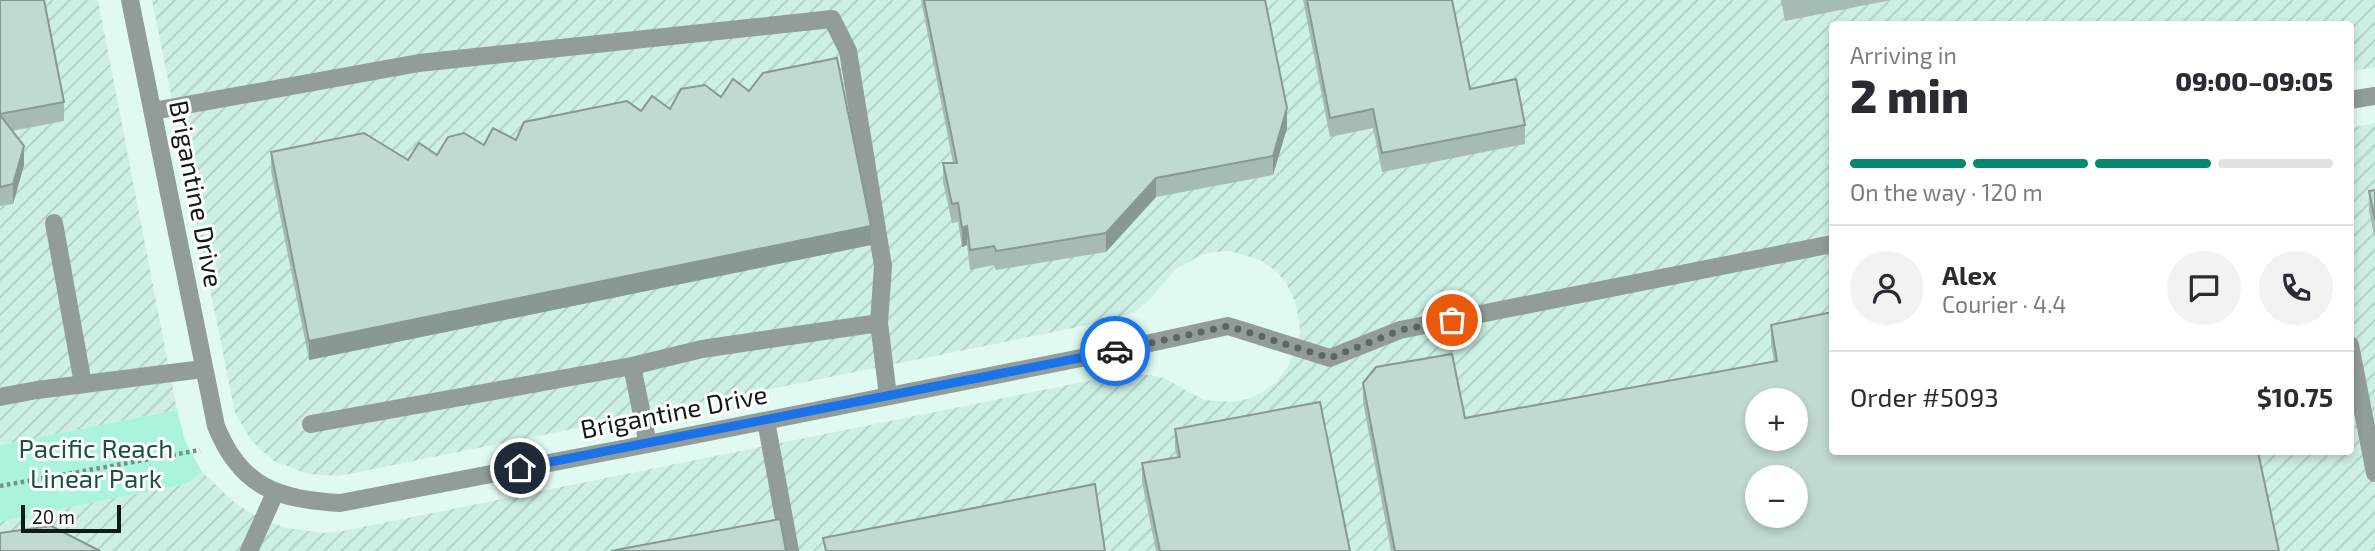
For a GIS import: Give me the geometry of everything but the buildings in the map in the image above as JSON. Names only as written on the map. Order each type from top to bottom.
[{"type":"street","name":"Brigantine Drive","points":[[130,0],[212,415],[226,446],[246,473],[275,492],[300,500],[340,503],[766,421],[1228,326],[1330,358],[1401,330],[1829,245]]},
{"type":"street","points":[[153,111],[419,63],[832,19],[848,51],[883,266],[879,323],[888,396]]},
{"type":"street","points":[[2354,99],[2375,96]]},
{"type":"street","points":[[54,223],[83,384]]},
{"type":"street","points":[[311,424],[632,366],[702,349],[879,323]]},
{"type":"street","points":[[2354,365],[2375,473]]},
{"type":"street","points":[[632,366],[648,444]]},
{"type":"street","points":[[0,397],[203,369]]},
{"type":"street","points":[[766,421],[790,551]]},
{"type":"street","points":[[249,551],[275,492]]},
{"type":"path","points":[[0,486],[226,446]]},
{"type":"shaded area","points":[[0,0],[98,0],[177,410],[0,445]]},
{"type":"shaded area","points":[[152,0],[2375,0],[2375,67],[2354,71],[2354,21],[1829,21],[1829,455],[2354,455],[2354,127],[2375,123],[2375,551],[0,551],[0,521],[186,484],[202,472],[234,502],[259,518],[287,528],[324,533],[1123,374],[1164,378],[1204,400],[1232,402],[1247,399],[1275,383],[1287,368],[1298,343],[1300,330],[1296,304],[1285,281],[1273,269],[1260,260],[1230,251],[1214,252],[1201,255],[1176,269],[1135,312],[1103,322],[339,476],[307,474],[274,461],[251,440],[235,413]]},
{"type":"green space","name":"Pacific Reach Linear Park","points":[[177,410],[185,441],[202,472],[186,484],[0,521],[0,445]]},
{"type":"way so far","points":[[1115,351],[1228,326],[1330,358],[1401,330],[1452,320]]},
{"type":"route","points":[[520,468],[1115,351]]}]
